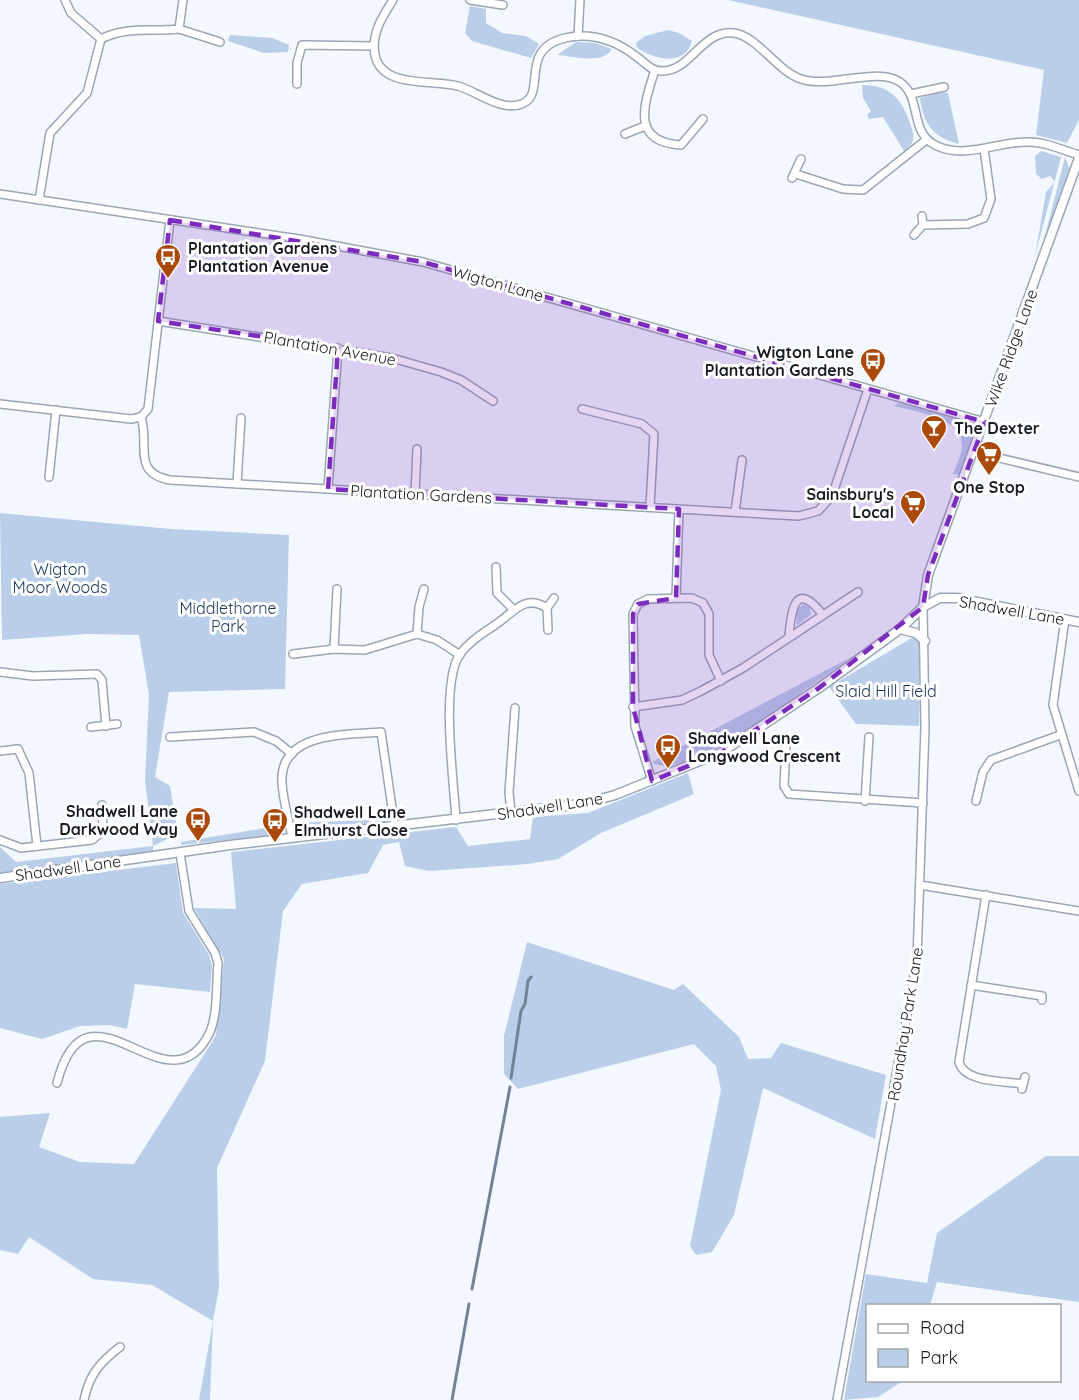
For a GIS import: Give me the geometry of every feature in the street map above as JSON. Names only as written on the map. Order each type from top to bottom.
[{"type":"street","points":[[65,0],[71,13],[101,39]]},
{"type":"street","points":[[179,29],[183,0]]},
{"type":"street","points":[[393,0],[378,25],[373,46],[380,68],[388,75],[450,84],[510,106],[520,105],[532,92],[540,51],[555,41],[590,35],[613,42],[655,70],[671,70],[703,44],[718,36],[734,33],[753,43],[787,73],[802,80],[834,82],[887,77],[897,80],[911,94],[916,123],[926,140],[951,151],[1032,142],[1079,157]]},
{"type":"street","points":[[470,0],[503,5]]},
{"type":"street","points":[[578,36],[580,0]]},
{"type":"street","points":[[39,200],[50,133],[87,93],[101,39],[116,31],[130,29],[152,32],[179,29],[220,42]]},
{"type":"street","points":[[297,84],[297,63],[302,45],[373,46]]},
{"type":"street","points":[[655,70],[644,109],[645,126],[656,139],[681,145],[702,119]]},
{"type":"street","points":[[911,94],[944,87]]},
{"type":"street","points":[[625,134],[645,126]]},
{"type":"street","points":[[801,159],[794,176],[843,189],[863,190],[926,140]]},
{"type":"street","points":[[923,225],[968,224],[984,218],[991,199],[984,149]]},
{"type":"street","name":"Wike Ridge Lane","points":[[924,607],[928,575],[975,452],[1079,157]]},
{"type":"street","name":"Wigton Lane","points":[[0,194],[379,252],[423,262],[985,422]]},
{"type":"street","points":[[914,236],[923,225],[922,216]]},
{"type":"street","name":"Plantation Gardens","points":[[170,220],[148,409],[141,417],[144,461],[158,478],[809,515],[826,504],[832,496],[868,389]]},
{"type":"street","name":"Plantation Avenue","points":[[158,321],[392,358],[441,372],[462,381],[494,401]]},
{"type":"street","points":[[328,489],[338,348]]},
{"type":"street","points":[[0,404],[131,419],[141,417]]},
{"type":"street","points":[[582,409],[642,424],[654,434],[650,507]]},
{"type":"street","points":[[49,477],[56,410]]},
{"type":"street","points":[[237,484],[241,417]]},
{"type":"street","points":[[415,494],[417,449]]},
{"type":"street","points":[[975,452],[1079,477]]},
{"type":"street","points":[[735,512],[742,460]]},
{"type":"street","points":[[676,598],[679,509]]},
{"type":"street","points":[[496,567],[497,593],[513,609]]},
{"type":"street","points":[[334,649],[337,589]]},
{"type":"street","points":[[417,634],[419,607],[424,589]]},
{"type":"street","points":[[633,707],[682,700],[721,681],[858,592]]},
{"type":"street","points":[[548,630],[547,608],[554,598]]},
{"type":"street","name":"Shadwell Lane","points":[[0,878],[291,838],[395,828],[582,804],[652,781],[722,752],[819,688],[900,629],[924,607],[940,598],[957,598],[1065,620],[1078,619]]},
{"type":"street","points":[[652,781],[639,744],[633,707],[634,609],[648,599],[698,600],[707,608],[710,655],[721,681]]},
{"type":"street","points":[[789,637],[792,608],[796,602],[803,599],[811,600],[823,615]]},
{"type":"street","points":[[456,819],[450,705],[452,678],[460,655],[472,640],[513,609],[527,602],[539,603],[547,608]]},
{"type":"street","name":"Roundhay Park Lane","points":[[837,1400],[917,960],[923,802],[924,607]]},
{"type":"street","points":[[1065,620],[1053,696],[1054,715],[1076,772],[1079,791]]},
{"type":"street","points":[[900,629],[916,633],[925,641]]},
{"type":"street","points":[[293,654],[334,649],[365,650],[417,634],[437,640],[460,655]]},
{"type":"street","points":[[0,672],[33,676],[97,674],[102,680],[106,726]]},
{"type":"street","points":[[511,813],[509,792],[515,708]]},
{"type":"street","points":[[91,727],[117,724]]},
{"type":"street","points":[[170,737],[254,732],[276,741],[291,754]]},
{"type":"street","points":[[291,838],[282,782],[291,754],[308,741],[320,738],[381,732],[395,828]]},
{"type":"street","points":[[976,801],[983,772],[991,760],[1060,735]]},
{"type":"street","points":[[784,737],[786,744],[784,786],[789,794],[866,801],[923,802]]},
{"type":"street","points":[[866,801],[869,737]]},
{"type":"street","points":[[0,751],[18,749],[26,765],[37,846]]},
{"type":"street","points":[[0,840],[21,848],[97,838],[104,826],[102,805]]},
{"type":"street","points":[[57,1083],[63,1058],[71,1047],[82,1039],[106,1036],[143,1054],[172,1061],[195,1051],[211,1030],[218,963],[215,953],[189,911],[180,853]]},
{"type":"street","points":[[920,885],[1079,911]]},
{"type":"street","points":[[986,895],[960,1067],[970,1076],[1023,1083]]},
{"type":"street","points":[[971,985],[1042,996],[1042,1000]]},
{"type":"street","points":[[84,1400],[92,1374],[98,1364],[120,1347]]},
{"type":"highlighted area","points":[[170,220],[423,262],[985,422],[928,575],[923,607],[819,688],[722,752],[652,781],[633,707],[633,614],[638,604],[676,598],[679,509],[328,489],[338,348],[158,321]]},
{"type":"green space","points":[[728,0],[1079,0],[1079,120],[1067,143],[1036,135],[1044,70]]},
{"type":"green space","points":[[470,6],[486,9],[486,23],[502,33],[526,36],[539,44],[531,58],[472,41],[465,33]]},
{"type":"green space","points":[[668,30],[679,33],[692,41],[688,50],[682,55],[676,58],[660,58],[637,48],[636,43],[645,36]]},
{"type":"green space","points":[[230,35],[272,38],[289,45],[288,52],[264,53],[228,41]]},
{"type":"green space","points":[[576,42],[595,43],[612,49],[608,54],[595,58],[557,55]]},
{"type":"green space","points":[[862,85],[887,90],[903,107],[913,135],[913,141],[904,151],[883,117],[869,119],[867,115],[871,111],[863,98]]},
{"type":"green space","points":[[941,92],[948,93],[959,144],[942,138],[936,133],[927,122],[921,107],[920,98]]},
{"type":"green space","points":[[1041,151],[1061,157],[1055,181],[1050,176],[1042,179],[1036,174],[1035,156]]},
{"type":"green space","points":[[1065,157],[1070,170],[1044,240]]},
{"type":"green space","points":[[1054,183],[1035,256],[1046,192]]},
{"type":"green space","points":[[898,403],[952,417],[969,429],[972,435],[972,445],[960,475],[953,474],[962,447],[961,437],[955,429],[947,422],[937,418],[894,406]]},
{"type":"green space","points":[[0,513],[171,529],[289,535],[285,689],[169,692],[155,777],[170,786],[178,834],[153,846],[145,780],[149,695],[139,635],[87,634],[2,640]]},
{"type":"green space","points":[[804,604],[810,608],[811,615],[797,625],[796,610]]},
{"type":"green space","name":"Slaid Hill Field","points":[[920,633],[919,726],[856,724],[829,687]]},
{"type":"green space","points":[[853,656],[752,726],[720,745],[691,759],[668,765],[652,762]]},
{"type":"green space","points":[[688,773],[694,794],[601,833],[558,859],[528,864],[429,871],[405,866],[399,842],[383,845],[368,873],[302,884],[283,911],[265,1061],[217,1168],[219,1288],[213,1321],[152,1285],[93,1279],[29,1237],[18,1254],[0,1250],[0,1117],[50,1113],[39,1147],[80,1162],[134,1164],[216,1035],[224,959],[194,908],[236,909],[231,852],[456,827],[468,846],[530,839],[533,817],[588,813]]},
{"type":"green space","points":[[387,819],[386,822],[303,831],[295,823]]},
{"type":"green space","points":[[284,825],[282,831],[273,835],[181,845],[181,842]]},
{"type":"green space","points":[[153,846],[153,852],[0,873],[0,847],[16,862]]},
{"type":"green space","points":[[176,863],[183,913],[209,955],[212,966],[210,992],[135,984],[127,1029],[109,1025],[80,1026],[42,1039],[0,1028],[0,884]]},
{"type":"green space","points":[[527,942],[674,990],[683,984],[739,1037],[748,1059],[771,1058],[781,1043],[886,1075],[875,1139],[763,1088],[734,1215],[712,1252],[696,1255],[690,1246],[721,1090],[716,1066],[694,1044],[518,1089],[504,1074],[504,1036]]},
{"type":"green space","points":[[1046,1156],[1079,1156],[1079,1302],[937,1282],[930,1304],[866,1304],[866,1382],[901,1382],[878,1397],[844,1400],[866,1274],[927,1283],[937,1233]]},
{"type":"green space","points":[[213,1321],[210,1400],[199,1400]]},
{"type":"waterway","points":[[511,1078],[521,1011],[525,1004],[528,981],[531,977]]},
{"type":"waterway","points":[[472,1289],[510,1087]]},
{"type":"waterway","points":[[452,1400],[469,1304]]},
{"type":"place","name":"Plantation Gardens Plantation Avenue","points":[[168,280]]},
{"type":"place","name":"Wigton Lane Plantation Gardens","points":[[873,384]]},
{"type":"place","name":"The Dexter","points":[[934,451]]},
{"type":"place","name":"One Stop","points":[[989,477]]},
{"type":"place","name":"Sainsbury's Local","points":[[913,526]]},
{"type":"place","name":"Shadwell Lane Longwood Crescent","points":[[668,770]]},
{"type":"place","name":"Shadwell Lane Darkwood Way","points":[[198,843]]},
{"type":"place","name":"Shadwell Lane Elmhurst Close","points":[[275,844]]},
{"type":"park label","name":"Wigton Moor Woods","points":[[60,578]]},
{"type":"park label","name":"Middlethorne Park","points":[[228,617]]}]
